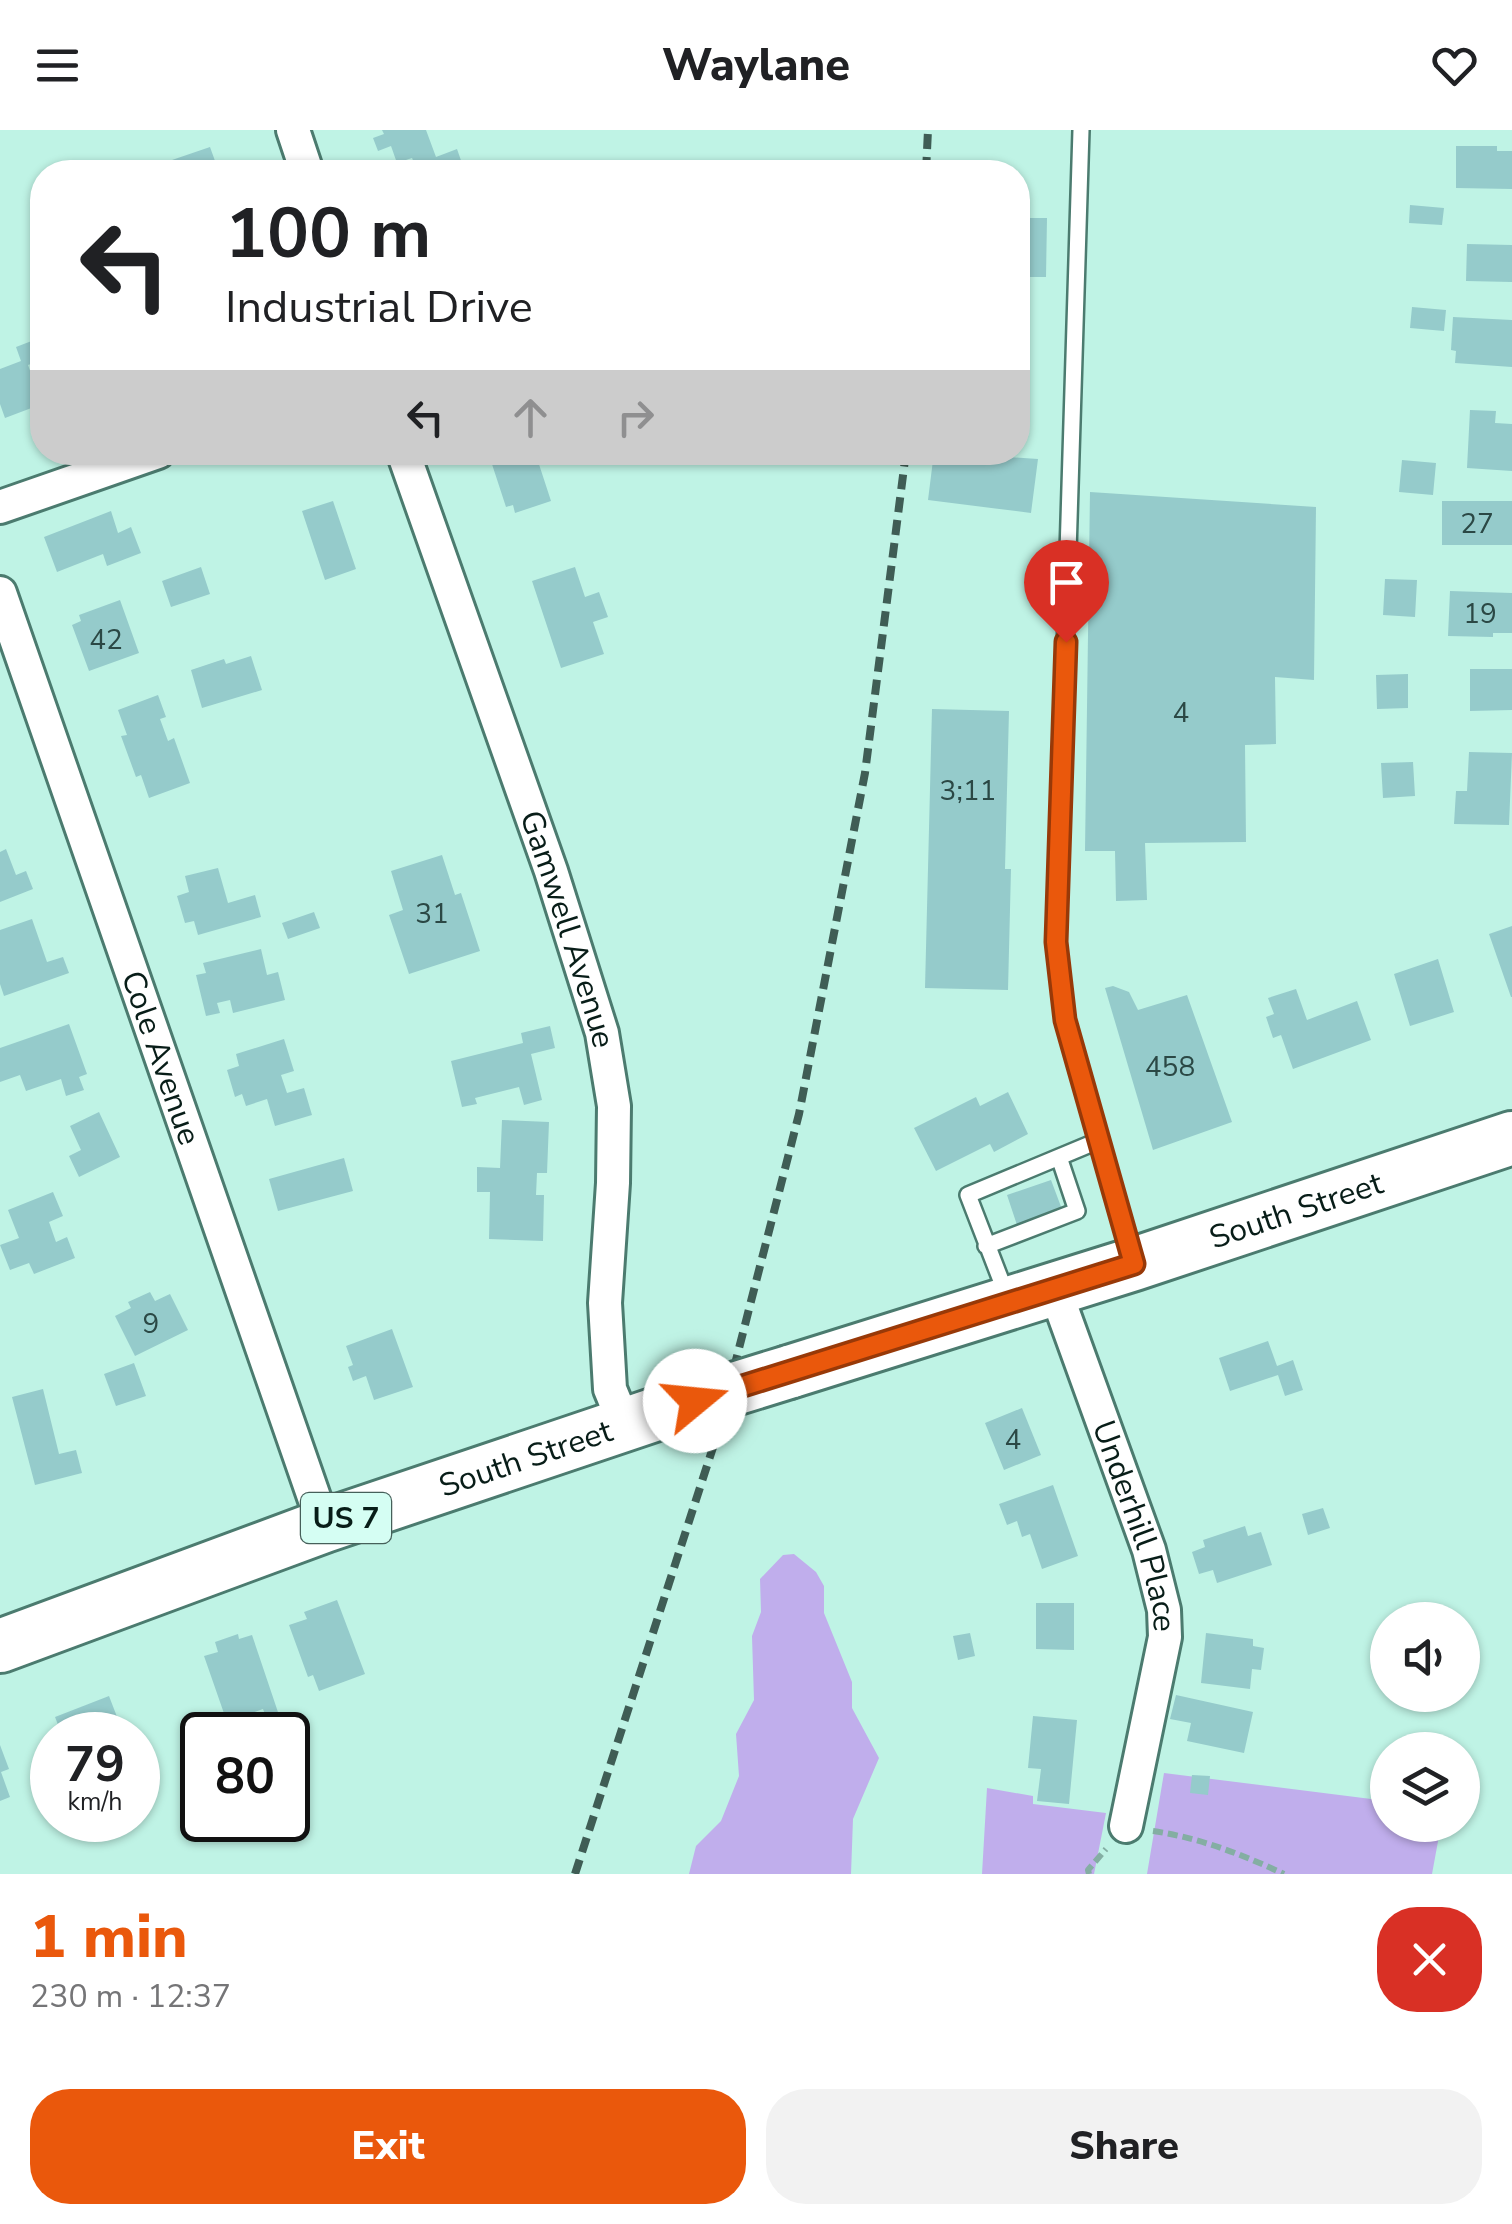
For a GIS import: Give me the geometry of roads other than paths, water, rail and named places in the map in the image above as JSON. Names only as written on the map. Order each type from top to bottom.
[{"type":"highway","name":"South Street","points":[[0,1646],[324,1526],[624,1423],[1033,1297],[1512,1138]]},
{"type":"street","points":[[292,130],[303,160]]},
{"type":"street","points":[[0,507],[121,465]]},
{"type":"street","name":"Gamwell Avenue","points":[[408,465],[551,871],[602,1032],[614,1106],[604,1303],[610,1389],[624,1423]]},
{"type":"street","name":"Cole Avenue","points":[[0,593],[324,1526]]},
{"type":"street","name":"Underhill Place","points":[[1033,1297],[1149,1550],[1164,1610],[1165,1637],[1126,1826]]},
{"type":"lane","points":[[1081,130],[1056,942],[1065,1020],[1134,1264]]},
{"type":"lane","points":[[1033,1297],[986,1246],[968,1195],[1100,1140]]},
{"type":"lane","points":[[986,1246],[1077,1212],[1059,1158]]},
{"type":"railway","points":[[927,160],[928,130]]},
{"type":"railway","points":[[575,1874],[716,1438],[799,1114],[865,773],[904,465]]}]
